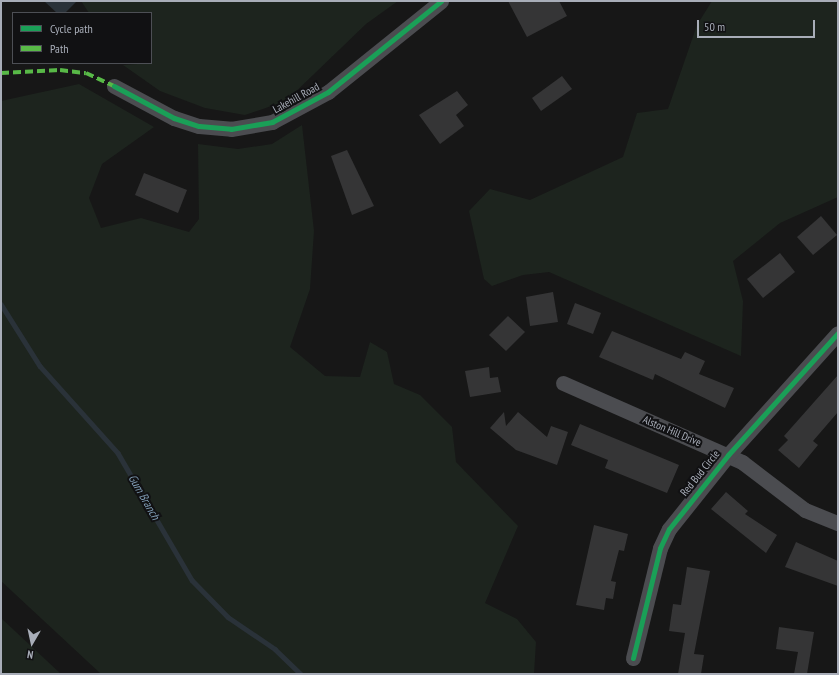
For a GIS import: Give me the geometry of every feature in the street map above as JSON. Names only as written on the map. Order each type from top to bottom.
[{"type":"street","name":"Lakehill Road","points":[[114,86],[174,118],[199,126],[231,129],[272,122],[328,92],[441,1]]},
{"type":"street","name":"Red Bud Circle","points":[[633,658],[660,548],[669,529],[728,455],[838,332]]},
{"type":"street","name":"Alston Hill Drive","points":[[562,383],[728,455],[805,510],[838,524]]},
{"type":"shaded area","points":[[44,1],[77,1],[66,12],[56,12]]},
{"type":"shaded area","points":[[81,1],[398,1],[366,24],[286,101],[245,115],[205,108],[160,91],[123,65],[152,64],[152,12],[88,12]]},
{"type":"shaded area","points":[[712,1],[838,1],[838,197],[780,223],[733,261],[743,301],[741,356],[549,272],[523,275],[492,286],[484,279],[469,211],[490,189],[530,200],[623,157],[637,113],[668,109],[697,25]]},
{"type":"shaded area","points":[[79,84],[154,127],[102,164],[89,198],[101,228],[141,218],[189,232],[199,219],[198,144],[238,149],[272,144],[302,125],[314,231],[310,289],[290,347],[325,376],[360,377],[370,342],[387,352],[394,384],[420,395],[452,427],[456,462],[518,526],[485,603],[517,619],[536,642],[534,674],[101,674],[1,581],[1,101]]},
{"type":"shaded area","points":[[1,618],[61,674],[1,674]]},
{"type":"building","points":[[508,1],[559,1],[567,16],[527,37]]},
{"type":"building","points":[[562,76],[572,89],[541,111],[532,98]]},
{"type":"building","points":[[457,91],[468,105],[456,115],[464,126],[440,144],[419,115]]},
{"type":"building","points":[[347,150],[374,206],[352,215],[331,156]]},
{"type":"building","points":[[144,173],[187,190],[178,213],[135,195]]},
{"type":"building","points":[[821,216],[837,235],[813,255],[797,237]]},
{"type":"building","points":[[780,253],[795,272],[763,298],[747,279]]},
{"type":"building","points":[[553,292],[558,322],[530,326],[526,297]]},
{"type":"building","points":[[575,303],[601,313],[593,334],[567,324]]},
{"type":"building","points":[[508,316],[525,332],[506,351],[489,335]]},
{"type":"building","points":[[612,331],[681,359],[685,352],[705,361],[699,374],[734,388],[725,408],[655,374],[653,380],[599,357]]},
{"type":"building","points":[[489,367],[490,378],[498,377],[501,392],[470,397],[465,371]]},
{"type":"building","points":[[838,375],[838,412],[813,441],[818,445],[799,468],[778,450],[788,440],[784,436]]},
{"type":"building","points":[[504,412],[506,426],[518,412],[547,437],[551,426],[568,432],[557,465],[516,450],[490,428]]},
{"type":"building","points":[[580,424],[679,465],[667,493],[605,468],[608,460],[571,445]]},
{"type":"building","points":[[726,492],[748,511],[745,514],[777,535],[766,553],[711,509]]},
{"type":"building","points":[[594,525],[628,534],[624,551],[619,550],[611,581],[616,582],[613,599],[606,598],[604,610],[576,605]]},
{"type":"building","points":[[796,542],[838,561],[838,586],[785,567]]},
{"type":"building","points":[[687,567],[710,571],[694,654],[704,655],[701,674],[678,674],[685,633],[669,631],[673,604],[681,605]]},
{"type":"building","points":[[779,627],[814,632],[807,674],[794,674],[798,652],[776,649]]},
{"type":"waterway","name":"Gum Branch","points":[[1,304],[40,366],[118,453],[192,580],[228,617],[275,649],[301,674]]},
{"type":"marked path","points":[[1,73],[60,70],[86,73],[114,86]]},
{"type":"cycle path","points":[[114,86],[174,118],[199,126],[231,129],[272,122],[328,92],[441,1]]},
{"type":"cycle path","points":[[633,658],[660,548],[669,529],[728,455],[838,333]]}]
